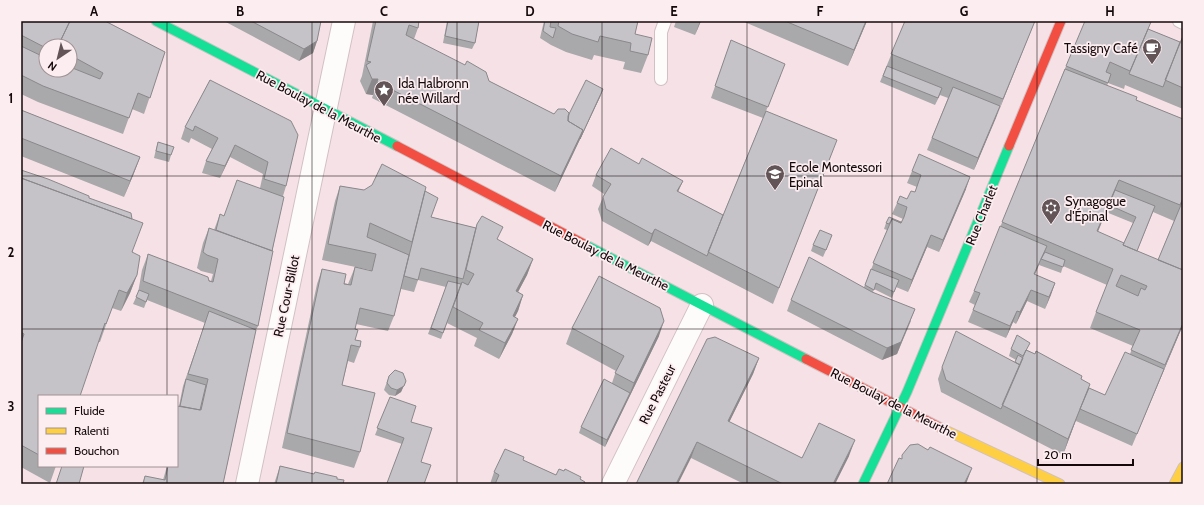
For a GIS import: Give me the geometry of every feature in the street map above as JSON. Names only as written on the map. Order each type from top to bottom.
[{"type":"main road","name":"Rue Boulay de la Meurthe","points":[[156,21],[900,408],[1060,484]]},
{"type":"main road","name":"Rue Charlet","points":[[863,484],[900,408],[1061,21]]},
{"type":"main road","points":[[1174,484],[1183,467]]},
{"type":"street","name":"Rue Cour-Billot","points":[[247,484],[324,109],[344,21]]},
{"type":"street","name":"Rue Pasteur","points":[[613,484],[702,305]]},
{"type":"lane","points":[[661,79],[661,32],[665,21]]},
{"type":"lane","points":[[1179,21],[1183,23]]},
{"type":"building","points":[[21,21],[70,21],[62,38],[38,38],[38,44],[21,35]]},
{"type":"building","points":[[70,21],[105,21],[165,52],[150,98],[138,93],[129,118],[43,86],[21,75],[21,46],[38,54],[38,78],[78,78],[78,70],[100,79],[103,73],[78,59],[78,38],[62,38]]},
{"type":"building","points":[[251,21],[321,21],[317,41],[304,49]]},
{"type":"building","points":[[376,21],[419,21],[418,28],[409,25],[406,35],[465,65],[467,61],[486,72],[489,81],[554,114],[558,109],[565,109],[569,113],[568,121],[583,130],[561,176],[377,82],[378,79],[372,79],[366,65],[371,62],[367,61]]},
{"type":"building","points":[[448,21],[479,21],[475,43],[445,36]]},
{"type":"building","points":[[545,21],[551,21],[550,27],[556,28],[553,38],[543,31]]},
{"type":"building","points":[[559,21],[638,21],[635,34],[652,38],[648,55],[630,51],[631,43],[600,36],[598,42],[572,34],[558,26]]},
{"type":"building","points":[[785,21],[866,21],[854,50]]},
{"type":"building","points":[[905,21],[1035,21],[1003,99],[891,54]]},
{"type":"building","points":[[1085,21],[1151,22],[1130,71],[1110,62],[1106,72],[1111,74],[1108,83],[1066,66]]},
{"type":"building","points":[[1148,29],[1180,42],[1163,87],[1129,74]]},
{"type":"building","points":[[1183,36],[1183,88],[1165,80]]},
{"type":"building","points":[[731,40],[785,64],[768,107],[715,86]]},
{"type":"building","points":[[887,66],[942,88],[938,98],[883,76]]},
{"type":"building","points":[[1065,69],[1137,97],[1136,100],[1183,119],[1183,198],[1180,205],[1119,180],[1097,231],[1124,243],[1123,245],[1183,270],[1183,323],[1165,365],[1131,350],[1140,330],[1096,312],[1113,269],[1002,222]],"holes":[[[1121,275],[1147,286],[1145,290],[1141,288],[1138,296],[1116,286]]]},
{"type":"building","points":[[210,80],[291,121],[298,135],[286,186],[264,179],[268,162],[235,145],[225,166],[206,161],[218,138],[195,126],[193,131],[185,127]]},
{"type":"building","points":[[586,80],[603,89],[580,139],[583,130],[568,121],[568,116]]},
{"type":"building","points":[[953,87],[1000,106],[978,158],[932,138]]},
{"type":"building","points":[[21,110],[140,157],[130,181],[21,138]]},
{"type":"building","name":"Ecole Montessori Epinal","points":[[766,111],[837,140],[779,288],[708,252]]},
{"type":"building","points":[[158,142],[174,147],[171,155],[156,151]]},
{"type":"building","points":[[611,148],[639,164],[642,158],[683,181],[677,191],[723,215],[707,256],[655,229],[652,234],[606,209],[603,197],[611,184],[596,175]]},
{"type":"building","points":[[919,154],[970,177],[943,240],[931,235],[912,280],[873,263],[892,219],[901,223],[904,217],[907,207],[897,203],[900,196],[907,199],[911,191],[915,192],[921,175],[912,171]]},
{"type":"building","points":[[382,164],[426,187],[412,242],[370,223],[367,237],[409,255],[394,316],[360,308],[355,329],[358,330],[355,340],[361,341],[360,347],[351,345],[342,385],[375,393],[360,452],[287,433],[322,269],[346,274],[344,284],[351,285],[355,267],[372,271],[376,254],[328,244],[340,186],[364,190],[372,185]]},
{"type":"building","points":[[21,170],[48,179],[89,196],[89,198],[131,213],[132,219],[21,178]]},
{"type":"building","points":[[21,178],[143,223],[132,252],[140,256],[137,275],[127,293],[119,290],[106,324],[105,323],[80,395],[38,395],[38,454],[21,445],[21,343],[24,334],[21,332]]},
{"type":"building","points":[[237,180],[284,197],[272,251],[216,230],[220,214],[224,216]]},
{"type":"building","points":[[1115,190],[1155,206],[1137,251],[1123,245],[1136,217],[1109,205]]},
{"type":"building","points":[[425,191],[438,198],[431,217],[476,228],[463,279],[421,268],[418,280],[404,276]]},
{"type":"building","points":[[1183,200],[1183,270],[1158,260]]},
{"type":"building","points":[[482,216],[503,227],[497,239],[533,259],[516,291],[523,295],[513,316],[518,319],[505,343],[479,330],[483,323],[453,307],[462,282],[468,285],[474,274],[466,270],[477,224]]},
{"type":"building","points":[[889,217],[901,223],[892,219],[889,224],[886,223]]},
{"type":"building","points":[[1000,226],[1047,246],[1034,274],[1055,283],[1049,297],[1031,290],[1020,312],[1017,311],[1010,326],[973,310],[980,293],[974,291]]},
{"type":"building","points":[[209,228],[273,251],[258,326],[143,281],[148,254],[208,277],[209,281],[213,282],[218,259],[203,252]]},
{"type":"building","points":[[820,230],[832,235],[826,250],[813,245]]},
{"type":"building","points":[[1045,252],[1065,260],[1063,267],[1041,259]]},
{"type":"building","points":[[809,257],[872,292],[915,309],[901,342],[887,348],[791,300]]},
{"type":"building","points":[[871,269],[899,280],[894,292],[876,283],[874,290],[865,285]]},
{"type":"building","points":[[599,276],[660,308],[664,321],[634,383],[615,373],[624,356],[572,328]]},
{"type":"building","points":[[448,281],[461,284],[443,333],[431,328]]},
{"type":"building","points":[[139,290],[149,294],[146,302],[136,297]]},
{"type":"building","points":[[209,311],[256,330],[223,484],[143,484],[145,476],[165,480],[168,467],[178,467],[178,406],[201,410],[208,379],[188,374]]},
{"type":"building","points":[[956,331],[1020,365],[1001,409],[946,380],[942,367]]},
{"type":"building","points":[[1017,335],[1030,343],[1023,356],[1011,349]]},
{"type":"building","points":[[715,337],[759,358],[728,421],[802,458],[819,423],[855,440],[833,484],[783,484],[697,442],[676,484],[636,484],[707,339]]},
{"type":"building","points":[[1026,350],[1035,354],[1036,351],[1082,376],[1081,379],[1090,384],[1068,439],[1002,405]]},
{"type":"building","points":[[1125,352],[1164,369],[1137,434],[1080,409],[1089,388],[1105,395]]},
{"type":"building","points":[[1018,355],[1023,358],[1020,365],[1015,362]]},
{"type":"building","points":[[395,370],[403,373],[406,381],[404,386],[397,390],[391,388],[387,383],[389,376]]},
{"type":"building","points":[[186,379],[206,385],[200,410],[180,406]]},
{"type":"building","points":[[604,379],[630,393],[607,440],[581,427]]},
{"type":"building","points":[[390,397],[416,406],[411,422],[432,428],[421,462],[431,465],[424,484],[387,483],[404,438],[377,428]]},
{"type":"building","points":[[918,444],[928,450],[930,447],[972,468],[964,484],[887,484],[899,458],[902,459],[902,455],[910,445]]},
{"type":"building","points":[[505,449],[524,457],[523,460],[556,475],[559,469],[564,471],[565,469],[581,477],[580,479],[585,482],[584,484],[495,484],[499,475],[494,472]]},
{"type":"building","points":[[280,466],[314,474],[315,472],[337,477],[337,479],[344,480],[343,484],[276,484]]},
{"type":"building","points":[[62,467],[84,467],[79,484],[56,484]]},
{"type":"traffic: fast","points":[[156,21],[397,146]]},
{"type":"traffic: fast","points":[[863,484],[907,392],[1009,146]]},
{"type":"traffic: fast","points":[[586,245],[806,359]]},
{"type":"traffic: slow","points":[[943,429],[1060,484]]},
{"type":"traffic: slow","points":[[1174,484],[1183,467]]},
{"type":"traffic: jam","points":[[1009,146],[1061,21]]},
{"type":"traffic: jam","points":[[397,146],[586,245]]},
{"type":"traffic: jam","points":[[806,359],[943,429]]},
{"type":"place","name":"Tassigny Café","points":[[1152,65]]},
{"type":"place","name":"Ida Halbronn née Willard","points":[[384,107]]},
{"type":"place","name":"Ecole Montessori Epinal","points":[[775,191]]},
{"type":"place","name":"Synagogue d'Épinal","points":[[1051,225]]}]
